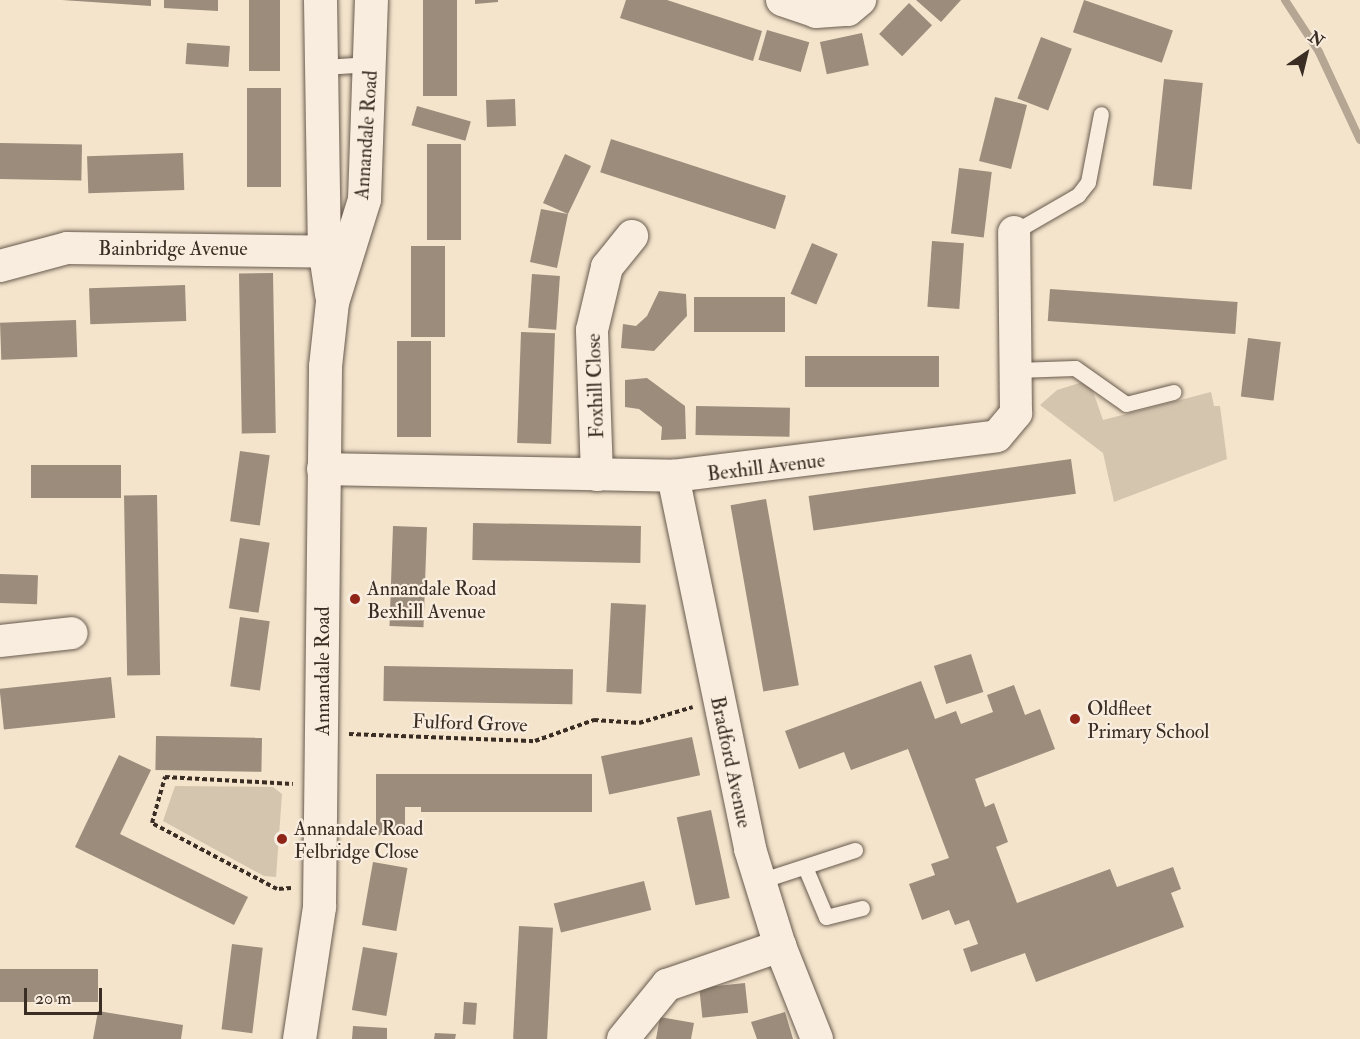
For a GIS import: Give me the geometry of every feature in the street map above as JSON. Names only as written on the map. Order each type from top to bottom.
[{"type":"street","name":"Annandale Road","points":[[299,1039],[319,887],[323,469],[336,249],[320,0]]},
{"type":"street","name":"Annandale Road","points":[[336,249],[364,199],[372,64],[371,0]]},
{"type":"street","points":[[782,0],[816,12],[848,10],[860,0]]},
{"type":"street","name":"Bexhill Avenue","points":[[323,469],[673,476],[997,436],[1016,413],[1014,232]]},
{"type":"street","name":"Foxhill Close","points":[[597,475],[592,330],[607,267],[632,236]]},
{"type":"street","name":"Bainbridge Avenue","points":[[0,266],[67,248],[336,249]]},
{"type":"street","name":"Bradford Avenue","points":[[673,476],[718,699],[760,881],[780,946],[817,1039]]},
{"type":"street","points":[[0,641],[72,633]]},
{"type":"street","points":[[623,1039],[667,985],[780,946]]},
{"type":"lane","points":[[323,67],[372,64]]},
{"type":"lane","points":[[1014,232],[1078,195],[1088,182],[1101,114]]},
{"type":"lane","points":[[1016,370],[1075,368],[1126,404],[1173,392]]},
{"type":"lane","points":[[760,881],[855,850]]},
{"type":"lane","points":[[805,867],[826,916],[862,908]]},
{"type":"path","name":"Fulford Grove","points":[[321,733],[535,741],[594,720],[639,723],[718,699]]},
{"type":"path","points":[[319,887],[277,889],[152,823],[165,777],[320,788]]},
{"type":"shaded area","points":[[1089,380],[1103,420],[1211,392],[1214,406],[1220,406],[1227,459],[1114,502],[1103,453],[1040,405],[1057,390]]},
{"type":"shaded area","points":[[175,786],[273,787],[282,794],[276,877],[264,876],[163,821]]},
{"type":"building","points":[[62,0],[151,0],[151,6]]},
{"type":"building","points":[[164,0],[218,0],[218,11],[164,8]]},
{"type":"building","points":[[249,0],[280,0],[280,71],[249,71]]},
{"type":"building","points":[[423,0],[457,0],[457,96],[423,96]]},
{"type":"building","points":[[475,0],[498,0],[498,2],[475,4]]},
{"type":"building","points":[[626,0],[667,0],[762,31],[753,61],[620,18]]},
{"type":"building","points":[[916,0],[961,0],[941,22]]},
{"type":"building","points":[[1084,0],[1173,31],[1162,63],[1073,32]]},
{"type":"building","points":[[909,3],[932,25],[902,56],[879,34]]},
{"type":"building","points":[[767,30],[809,42],[801,72],[758,60]]},
{"type":"building","points":[[862,33],[869,65],[827,74],[820,42]]},
{"type":"building","points":[[1041,37],[1072,49],[1048,110],[1017,99]]},
{"type":"building","points":[[187,43],[230,46],[228,67],[186,64]]},
{"type":"building","points":[[1164,79],[1203,83],[1192,189],[1153,185]]},
{"type":"building","points":[[247,88],[281,88],[281,187],[247,187]]},
{"type":"building","points":[[995,97],[1027,105],[1011,169],[979,161]]},
{"type":"building","points":[[515,99],[516,126],[487,127],[486,100]]},
{"type":"building","points":[[417,106],[471,121],[465,141],[411,125]]},
{"type":"building","points":[[611,139],[786,196],[775,229],[600,172]]},
{"type":"building","points":[[0,143],[82,144],[81,180],[0,179]]},
{"type":"building","points":[[427,144],[461,144],[461,240],[427,240]]},
{"type":"building","points":[[183,153],[184,190],[88,193],[87,156]]},
{"type":"building","points":[[565,154],[591,166],[568,214],[543,203]]},
{"type":"building","points":[[959,168],[992,172],[984,238],[951,234]]},
{"type":"building","points":[[541,209],[568,214],[557,268],[530,262]]},
{"type":"building","points":[[932,241],[964,243],[959,309],[927,307]]},
{"type":"building","points":[[812,243],[838,254],[816,305],[791,294]]},
{"type":"building","points":[[411,246],[445,246],[445,337],[411,337]]},
{"type":"building","points":[[273,273],[276,433],[242,434],[239,274]]},
{"type":"building","points":[[532,274],[560,276],[556,330],[528,328]]},
{"type":"building","points":[[185,285],[186,321],[90,324],[89,288]]},
{"type":"building","points":[[1050,289],[1238,302],[1235,334],[1048,321]]},
{"type":"building","points":[[659,291],[686,294],[687,316],[654,351],[621,348],[623,324],[636,326],[647,316]]},
{"type":"building","points":[[694,297],[785,297],[785,332],[694,332]]},
{"type":"building","points":[[76,320],[77,357],[1,360],[0,323]]},
{"type":"building","points":[[521,332],[555,333],[551,444],[517,443]]},
{"type":"building","points":[[1248,338],[1281,342],[1274,401],[1241,397]]},
{"type":"building","points":[[397,341],[431,341],[431,437],[397,437]]},
{"type":"building","points":[[805,356],[939,356],[939,387],[805,387]]},
{"type":"building","points":[[647,378],[685,406],[686,439],[661,440],[662,427],[639,409],[625,407],[625,380]]},
{"type":"building","points":[[696,406],[790,408],[789,437],[695,435]]},
{"type":"building","points":[[240,451],[270,455],[260,525],[230,521]]},
{"type":"building","points":[[1071,459],[1076,494],[813,531],[809,496]]},
{"type":"building","points":[[31,465],[121,465],[121,498],[31,498]]},
{"type":"building","points":[[157,495],[160,675],[127,676],[124,496]]},
{"type":"building","points":[[766,499],[799,685],[763,691],[731,505]]},
{"type":"building","points":[[473,523],[641,526],[640,563],[472,560]]},
{"type":"building","points":[[393,526],[427,527],[423,627],[390,626]]},
{"type":"building","points":[[240,538],[270,543],[259,613],[229,608]]},
{"type":"building","points":[[0,574],[38,575],[37,604],[0,603]]},
{"type":"building","points":[[611,603],[646,605],[641,694],[606,692]]},
{"type":"building","points":[[240,617],[270,621],[260,690],[230,686]]},
{"type":"building","points":[[971,654],[983,692],[946,704],[934,666]]},
{"type":"building","points":[[384,666],[573,669],[572,704],[383,701]]},
{"type":"building","points":[[111,677],[115,718],[4,729],[0,689]]},
{"type":"building","points":[[921,681],[935,719],[956,711],[961,724],[993,712],[987,695],[1014,685],[1025,715],[1040,709],[1055,749],[975,779],[985,807],[994,803],[1008,842],[996,847],[1017,903],[1110,869],[1117,887],[1173,867],[1181,889],[1171,893],[1184,927],[1036,982],[1025,953],[971,972],[963,949],[978,944],[969,920],[955,925],[949,910],[922,920],[909,884],[935,875],[931,864],[949,858],[908,749],[851,770],[844,752],[799,769],[785,731]]},
{"type":"building","points":[[156,736],[262,738],[261,772],[155,770]]},
{"type":"building","points":[[692,737],[700,775],[609,794],[601,756]]},
{"type":"building","points":[[119,755],[151,770],[120,834],[248,897],[234,925],[75,847]]},
{"type":"building","points":[[376,774],[592,774],[592,812],[421,812],[421,807],[405,807],[405,836],[376,835]]},
{"type":"building","points":[[711,810],[730,898],[695,905],[677,817]]},
{"type":"building","points":[[373,862],[407,868],[396,931],[362,925]]},
{"type":"building","points":[[644,881],[651,910],[561,933],[554,903]]},
{"type":"building","points":[[519,926],[553,928],[547,1039],[513,1039]]},
{"type":"building","points":[[232,944],[263,948],[252,1033],[222,1029]]},
{"type":"building","points":[[363,947],[397,953],[386,1016],[352,1010]]},
{"type":"building","points":[[0,969],[98,969],[98,1002],[0,1002]]},
{"type":"building","points":[[745,983],[748,1013],[702,1018],[699,988]]},
{"type":"building","points":[[464,1002],[477,1003],[475,1025],[462,1024]]},
{"type":"building","points":[[98,1011],[183,1025],[181,1039],[93,1039]]},
{"type":"building","points":[[785,1012],[793,1039],[757,1039],[751,1022]]},
{"type":"building","points":[[660,1017],[694,1023],[691,1039],[656,1039]]},
{"type":"building","points":[[353,1026],[387,1028],[387,1039],[352,1039]]},
{"type":"building","points":[[435,1033],[456,1034],[455,1039],[434,1039]]},
{"type":"waterway","points":[[1285,0],[1319,52],[1360,140]]},
{"type":"place","name":"Annandale Road Bexhill Avenue","points":[[355,599]]},
{"type":"place","name":"Oldfleet Primary School","points":[[1075,719]]},
{"type":"place","name":"Annandale Road Felbridge Close","points":[[282,839]]}]
